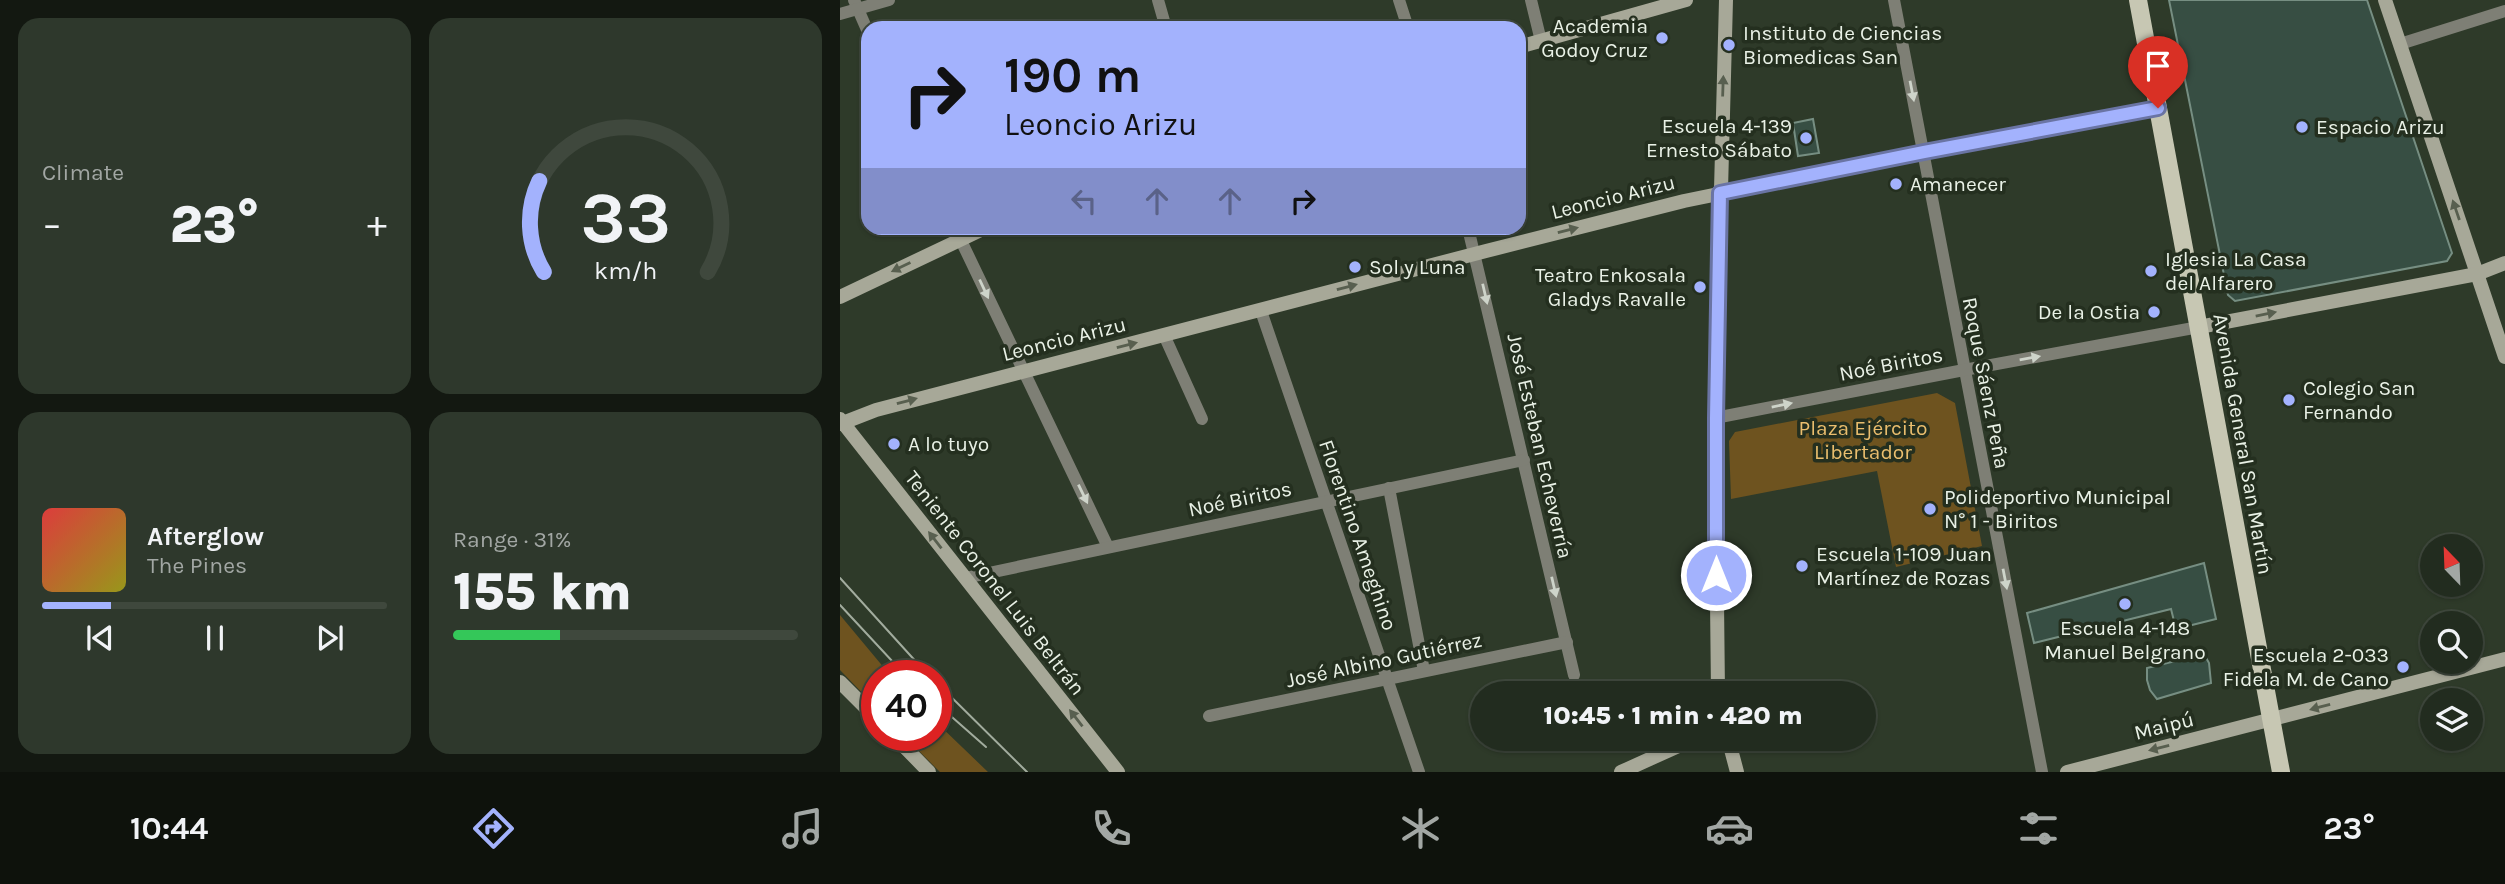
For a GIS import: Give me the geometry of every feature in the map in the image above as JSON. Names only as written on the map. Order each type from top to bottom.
[{"type":"main road","name":"Avenida General San Martín","points":[[2138,0],[2281,772]]},
{"type":"street","points":[[840,14],[856,5],[889,0]]},
{"type":"street","points":[[1157,0],[1164,21]]},
{"type":"street","points":[[1399,0],[1406,21]]},
{"type":"street","points":[[1531,0],[1541,41]]},
{"type":"street","points":[[1526,45],[1652,4],[1686,0]]},
{"type":"street","points":[[1718,681],[1716,418],[1726,0]]},
{"type":"street","name":"Roque Sáenz Peña","points":[[1894,0],[2042,772]]},
{"type":"street","points":[[2385,0],[2505,357]]},
{"type":"street","points":[[856,5],[863,21]]},
{"type":"street","points":[[2400,44],[2505,10]]},
{"type":"street","name":"Leoncio Arizu","points":[[841,422],[876,410],[1475,253],[1720,193],[2158,108]]},
{"type":"street","points":[[840,297],[954,235]]},
{"type":"street","points":[[959,235],[1108,547]]},
{"type":"street","name":"José Esteban Echeverría","points":[[1470,235],[1574,675]]},
{"type":"street","points":[[2199,327],[2477,274],[2505,263]]},
{"type":"street","name":"Florentino Ameghino","points":[[1261,311],[1419,772]]},
{"type":"street","name":"Noé Biritos","points":[[1716,418],[2199,327]]},
{"type":"street","points":[[1164,335],[1202,419]]},
{"type":"street","name":"Teniente Coronel Luis Beltrán","points":[[841,422],[1118,772]]},
{"type":"street","name":"Noé Biritos","points":[[965,578],[1524,460]]},
{"type":"street","points":[[1389,488],[1424,671]]},
{"type":"street","name":"José Albino Gutiérrez","points":[[1209,716],[1567,642]]},
{"type":"street","name":"Maipú","points":[[2067,772],[2109,767],[2271,720],[2505,659]]},
{"type":"street","points":[[840,682],[861,703]]},
{"type":"street","points":[[909,751],[929,772]]},
{"type":"street","points":[[1621,772],[1667,751]]},
{"type":"street","points":[[1731,751],[1737,772]]},
{"type":"green space","name":"Plaza Ejército Libertador","points":[[1937,393],[1955,403],[1982,546],[1896,567],[1877,471],[1731,499],[1729,441],[1735,432]]},
{"type":"green space","points":[[840,615],[878,660],[861,660],[861,692],[840,670]]},
{"type":"green space","points":[[952,737],[988,772],[940,772],[919,751],[952,751]]},
{"type":"building","name":"Espacio Arizu","points":[[2169,0],[2367,0],[2452,253],[2447,261],[2235,301],[2228,295]]},
{"type":"building","name":"Escuela 4-139 Ernesto Sábato","points":[[1813,119],[1819,153],[1798,156],[1793,123]]},
{"type":"building","name":"Escuela 4-148 Manuel Belgrano","points":[[2204,563],[2216,619],[2176,629],[2171,609],[2034,643],[2027,613]]},
{"type":"building","points":[[2204,654],[2209,663],[2211,683],[2157,699],[2150,690],[2147,668]]},
{"type":"tram line","points":[[840,578],[914,660]]},
{"type":"tram line","points":[[840,605],[891,660]]},
{"type":"tram line","points":[[952,698],[1027,772]]},
{"type":"tram line","points":[[952,717],[986,747]]},
{"type":"place","name":"Academia Godoy Cruz","points":[[1662,38]]},
{"type":"place","name":"Instituto de Ciencias Biomedicas San","points":[[1729,45]]},
{"type":"place","name":"Espacio Arizu","points":[[2302,127]]},
{"type":"place","name":"Escuela 4-139 Ernesto Sábato","points":[[1806,138]]},
{"type":"place","name":"Amanecer","points":[[1896,184]]},
{"type":"place","name":"Sol y Luna","points":[[1355,267]]},
{"type":"place","name":"Iglesia La Casa del Alfarero","points":[[2151,271]]},
{"type":"place","name":"Teatro Enkosala Gladys Ravalle","points":[[1700,287]]},
{"type":"place","name":"De la Ostia","points":[[2154,312]]},
{"type":"place","name":"Colegio San Fernando","points":[[2289,400]]},
{"type":"place","name":"A lo tuyo","points":[[894,444]]},
{"type":"place","name":"Polideportivo Municipal N° 1 - Biritos","points":[[1930,509]]},
{"type":"place","name":"Escuela 1-109 Juan Martínez de Rozas","points":[[1802,566]]},
{"type":"place","name":"Escuela 4-148 Manuel Belgrano","points":[[2125,604]]},
{"type":"place","name":"Escuela 2-033 Fidela M. de Cano","points":[[2403,667]]},
{"type":"route","points":[[1716,575],[1720,193],[2158,108]]}]
